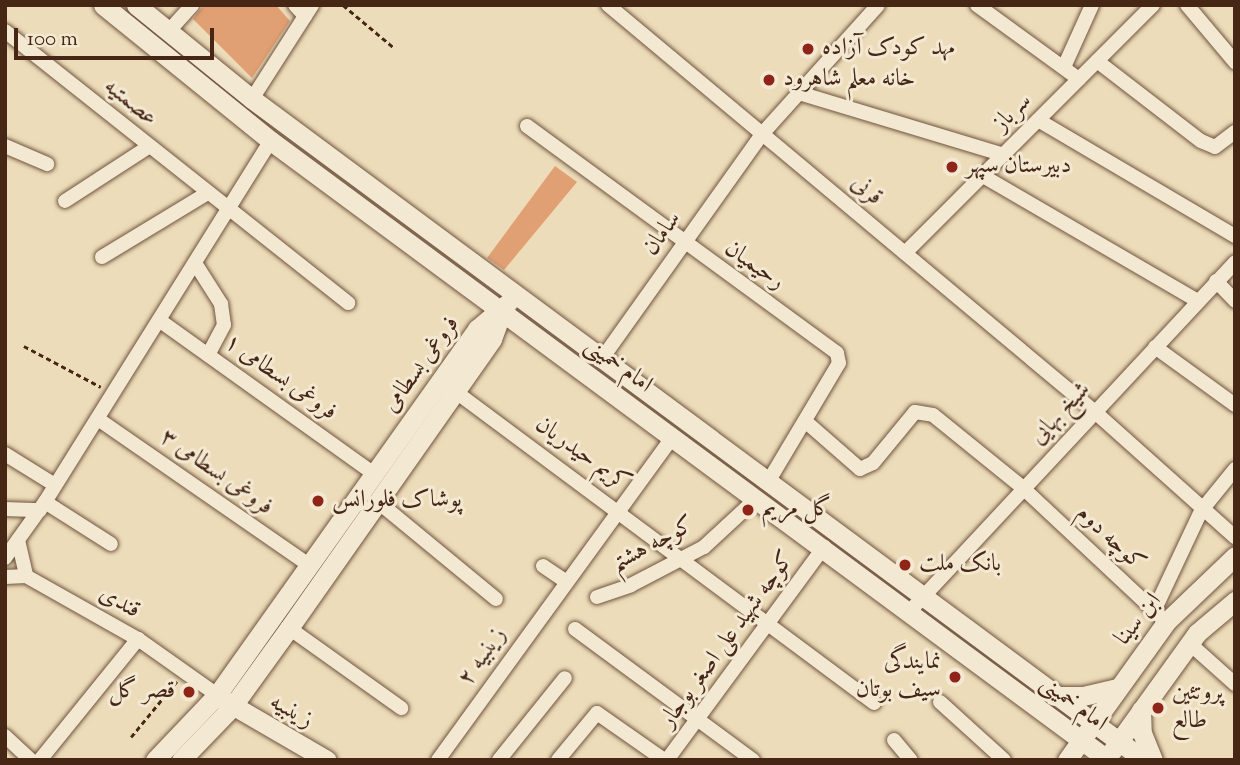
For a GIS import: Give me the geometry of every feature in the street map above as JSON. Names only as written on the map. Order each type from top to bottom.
[{"type":"main road","name":"امام خمینی","points":[[103,5],[271,141],[673,437],[763,490],[824,547],[916,604],[1144,760]]},
{"type":"main road","name":"امام خمینی","points":[[136,5],[252,99],[601,360],[763,490],[916,604],[1054,721],[1107,760]]},
{"type":"main road","points":[[502,311],[514,295]]},
{"type":"main road","name":"فروغی بسطامی","points":[[155,760],[224,701],[289,628],[492,339],[502,311]]},
{"type":"main road","name":"فروغی بسطامی","points":[[181,760],[224,701],[309,565],[477,329],[502,311]]},
{"type":"main road","name":"ابن سینا","points":[[1067,760],[1117,688],[1160,616],[1235,556]]},
{"type":"main road","points":[[1107,760],[1189,643],[1235,601]]},
{"type":"main road","points":[[1054,696],[1083,696],[1117,688]]},
{"type":"main road","name":"زینبیه","points":[[224,701],[327,760]]},
{"type":"main road","points":[[1141,710],[1142,733],[1153,760]]},
{"type":"main road","points":[[1054,721],[1060,760]]},
{"type":"street","points":[[168,32],[192,5]]},
{"type":"street","name":"قرنی","points":[[608,5],[1094,412],[1202,511],[1235,537]]},
{"type":"street","name":"سامان","points":[[601,360],[762,134],[878,5]]},
{"type":"street","points":[[977,5],[1079,79]]},
{"type":"street","points":[[1065,67],[1091,5]]},
{"type":"street","name":"سرباز","points":[[905,253],[1153,5]]},
{"type":"street","points":[[1187,5],[1235,62]]},
{"type":"street","points":[[252,99],[304,9]]},
{"type":"street","name":"عصمتیه","points":[[5,31],[227,211],[348,303]]},
{"type":"street","points":[[1097,61],[1201,141],[1215,146],[1235,132]]},
{"type":"street","points":[[799,93],[1004,155]]},
{"type":"street","points":[[1038,120],[1235,236]]},
{"type":"street","name":"رحیمیان","points":[[527,126],[683,244],[837,353],[839,363],[763,490]]},
{"type":"street","points":[[5,558],[43,506],[271,141]]},
{"type":"street","points":[[5,146],[47,164]]},
{"type":"street","points":[[65,201],[148,147]]},
{"type":"street","points":[[983,176],[1198,301]]},
{"type":"street","points":[[102,257],[206,194]]},
{"type":"street","name":"شیخ بهایی","points":[[916,604],[1235,262]]},
{"type":"street","points":[[195,263],[221,304],[224,325],[208,355]]},
{"type":"street","points":[[1216,281],[1235,301]]},
{"type":"street","name":"فروغی بسطامی ۱","points":[[159,320],[374,474]]},
{"type":"street","points":[[1155,347],[1235,405]]},
{"type":"street","name":"کریم حیدریان","points":[[456,392],[622,511],[770,623]]},
{"type":"street","name":"کوچه دوم","points":[[805,421],[859,469],[873,463],[915,412],[925,411],[1023,488],[1160,616]]},
{"type":"street","name":"فروغی بسطامی ۳","points":[[98,419],[309,565]]},
{"type":"street","name":"زینبیه ۲","points":[[438,760],[565,581],[622,511],[673,437]]},
{"type":"street","points":[[5,454],[55,485]]},
{"type":"street","points":[[1160,616],[1202,511],[1235,469]]},
{"type":"street","name":"کوچه هشتم","points":[[597,597],[631,585],[681,556],[704,547],[763,490]]},
{"type":"street","points":[[377,501],[496,599]]},
{"type":"street","points":[[5,509],[43,506],[111,544]]},
{"type":"street","points":[[5,577],[26,576],[18,540]]},
{"type":"street","name":"کوچه شهید علی اصغر بوجار","points":[[666,760],[824,547]]},
{"type":"street","points":[[543,566],[565,581]]},
{"type":"street","name":"قندی","points":[[26,576],[138,639],[185,670],[224,701]]},
{"type":"street","points":[[770,623],[874,704]]},
{"type":"street","points":[[289,628],[401,708]]},
{"type":"street","points":[[575,629],[753,760]]},
{"type":"street","points":[[40,760],[138,639]]},
{"type":"street","points":[[1189,643],[1235,684]]},
{"type":"street","points":[[499,760],[565,678]]},
{"type":"street","points":[[940,702],[1004,760]]},
{"type":"street","points":[[558,760],[597,713],[666,760]]},
{"type":"street","points":[[5,736],[31,760]]},
{"type":"street","points":[[894,740],[911,760]]},
{"type":"path","points":[[343,5],[393,47]]},
{"type":"path","points":[[24,346],[113,394]]},
{"type":"path","points":[[131,737],[185,670]]},
{"type":"building","points":[[204,5],[276,5],[290,21],[252,78],[193,19]]},
{"type":"building","points":[[555,166],[577,182],[504,270],[487,258]]},
{"type":"place","name":"مهد کودک آزاده","points":[[808,49]]},
{"type":"place","name":"خانه معلم شاهرود","points":[[769,80]]},
{"type":"place","name":"دبیرستان سپهر","points":[[952,167]]},
{"type":"place","name":"پوشاک فلورانس","points":[[318,501]]},
{"type":"place","name":"گل مریم","points":[[748,510]]},
{"type":"place","name":"بانک ملت","points":[[905,565]]},
{"type":"place","name":"نمایندگی سیف بوتان","points":[[955,677]]},
{"type":"place","name":"قصر گل","points":[[189,692]]},
{"type":"place","name":"پروتئین طالع","points":[[1158,708]]}]
